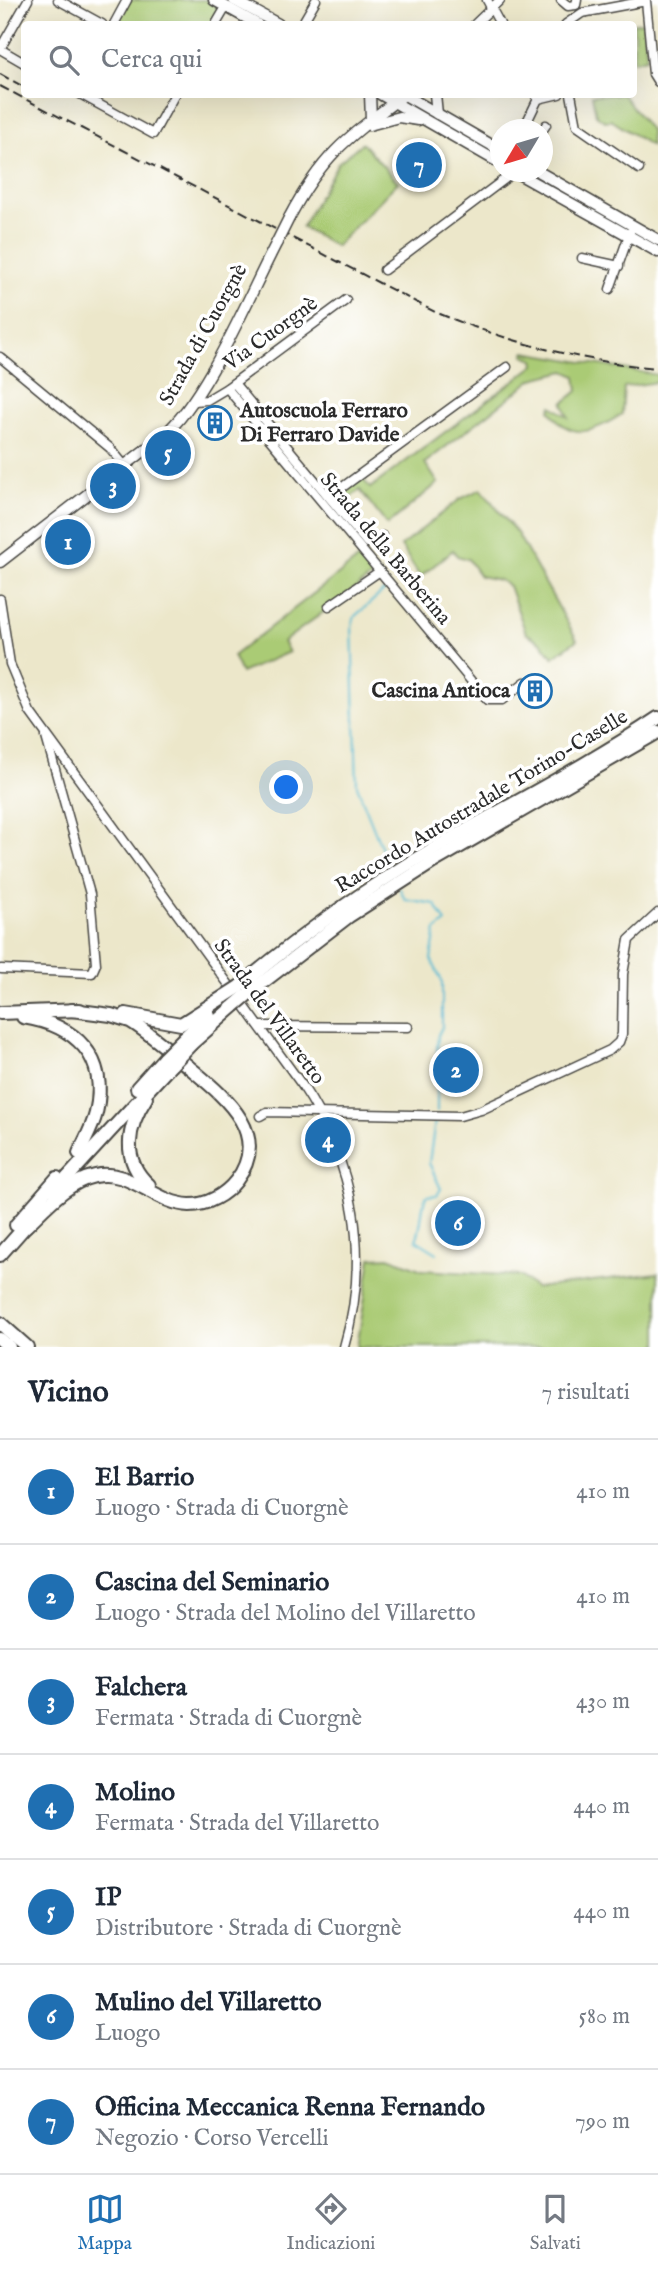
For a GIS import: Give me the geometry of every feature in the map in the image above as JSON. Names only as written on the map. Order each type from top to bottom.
[{"type":"highway","name":"Raccordo Autostradale Torino-Caselle","points":[[0,1255],[187,1041],[228,1000],[422,869],[650,733],[658,718]]},
{"type":"highway","points":[[1,1013],[107,1009],[181,1024],[228,1000]]},
{"type":"highway","points":[[26,1226],[65,1190],[96,1175],[117,1176],[134,1182],[155,1197],[183,1204],[203,1203],[215,1198],[241,1173],[247,1144],[238,1113],[140,1027],[111,1014],[72,1010]]},
{"type":"highway","points":[[1,1013],[49,1021],[66,1029],[89,1053],[97,1073],[99,1094],[96,1116],[79,1153]]},
{"type":"highway","name":"Raccordo Autostradale Torino-Caselle","points":[[0,1244],[79,1153],[168,1064]]},
{"type":"highway","points":[[168,1064],[139,1109],[128,1138],[128,1152],[141,1178],[161,1195],[183,1204]]},
{"type":"highway","points":[[0,1323],[27,1347]]},
{"type":"highway","points":[[0,1339],[9,1347]]},
{"type":"main road","points":[[214,0],[230,3],[271,21]]},
{"type":"main road","points":[[230,3],[253,21]]},
{"type":"main road","points":[[370,98],[371,120]]},
{"type":"main road","points":[[386,98],[490,145]]},
{"type":"main road","name":"Strada di Cuorgnè","points":[[0,562],[174,427],[201,389],[317,169],[331,152],[400,98]]},
{"type":"main road","points":[[408,98],[490,156]]},
{"type":"main road","points":[[434,119],[435,98]]},
{"type":"main road","points":[[362,127],[399,117],[434,119]]},
{"type":"main road","points":[[534,182],[631,231],[658,240]]},
{"type":"main road","points":[[553,182],[631,231],[658,252]]},
{"type":"street","points":[[21,61],[0,49],[28,0]]},
{"type":"street","points":[[58,0],[96,21]]},
{"type":"street","points":[[116,21],[127,0]]},
{"type":"street","points":[[304,21],[316,0]]},
{"type":"street","points":[[477,21],[489,4],[500,0]]},
{"type":"street","points":[[561,0],[568,6],[575,2],[582,13]]},
{"type":"street","points":[[570,21],[582,13],[646,1],[653,74],[658,82]]},
{"type":"street","points":[[218,21],[230,3]]},
{"type":"street","points":[[489,4],[498,21]]},
{"type":"street","points":[[87,98],[153,134],[174,98]]},
{"type":"street","points":[[527,119],[536,98]]},
{"type":"street","points":[[571,98],[577,126],[639,169]]},
{"type":"street","points":[[384,270],[501,182]]},
{"type":"street","points":[[610,289],[631,231]]},
{"type":"street","points":[[582,258],[619,266]]},
{"type":"street","name":"Via Cuorgnè","points":[[194,401],[216,395],[346,300]]},
{"type":"street","points":[[0,357],[128,464]]},
{"type":"street","name":"Strada della Barberina","points":[[329,498],[507,367]]},
{"type":"street","name":"Strada della Barberina","points":[[231,385],[367,542],[382,536]]},
{"type":"street","name":"Strada della Barberina","points":[[231,385],[380,571],[488,700],[502,699],[525,682]]},
{"type":"street","name":"Via Cuorgnè","points":[[201,389],[216,395]]},
{"type":"street","points":[[329,606],[380,571]]},
{"type":"street","name":"Strada del Villaretto","points":[[0,599],[10,664],[30,712],[260,1026],[321,1115],[343,1166],[356,1220],[355,1304],[344,1347]]},
{"type":"street","name":"Strada del Villaretto","points":[[1,969],[92,973],[96,964],[90,894],[46,737]]},
{"type":"street","points":[[260,1116],[267,1112],[460,1116],[481,1110],[610,1050],[619,1042],[622,1034],[623,974],[629,940],[634,932],[658,913]]},
{"type":"street","points":[[260,1026],[408,1027]]},
{"type":"green space","points":[[129,0],[207,0],[221,8],[214,21],[118,21]]},
{"type":"green space","points":[[643,22],[647,58],[637,60],[637,23]]},
{"type":"green space","points":[[593,98],[625,98],[650,130],[651,146],[611,120],[605,121],[596,115]]},
{"type":"green space","points":[[362,143],[398,182],[336,246],[302,227],[338,163]]},
{"type":"green space","points":[[525,352],[658,375],[658,382],[624,387],[622,414],[602,426],[574,431],[558,420],[550,410],[552,406],[568,417],[563,403],[578,391],[576,376],[565,371],[533,379],[425,463],[438,483],[387,525],[360,490],[339,506],[333,499],[361,476],[370,488],[535,365],[534,359],[524,355]]},
{"type":"green space","points":[[481,489],[517,533],[577,640],[553,657],[542,643],[526,633],[509,586],[499,580],[480,576],[468,559],[457,556],[453,550],[420,577],[401,546],[460,499]]},
{"type":"green space","points":[[361,557],[375,574],[283,642],[289,652],[241,673],[233,656]]},
{"type":"green space","points":[[389,1257],[422,1270],[520,1276],[536,1288],[658,1273],[658,1347],[357,1347],[371,1258]]},
{"type":"waterway","points":[[385,590],[355,616],[352,625],[357,786],[390,869]]},
{"type":"waterway","points":[[400,889],[405,899],[435,904],[446,922],[436,930],[431,959],[442,981],[442,1027],[438,1035],[437,1052],[437,1111]]},
{"type":"waterway","points":[[435,1121],[429,1163],[441,1189],[437,1195],[426,1196],[416,1240],[437,1253]]},
{"type":"railway","points":[[0,74],[21,85]]},
{"type":"railway","points":[[0,86],[21,97]]},
{"type":"railway","points":[[23,98],[435,312],[544,349],[601,361],[658,368]]},
{"type":"place","name":"Officina Meccanica Renna Fernando","points":[[419,165]]},
{"type":"place","name":"Autoscuola Ferraro Di Ferraro Davide","points":[[215,423]]},
{"type":"place","name":"IP","points":[[168,453]]},
{"type":"place","name":"Falchera","points":[[113,486]]},
{"type":"place","name":"El Barrio","points":[[68,542]]},
{"type":"place","name":"Cascina Antioca","points":[[535,691]]},
{"type":"place","name":"Cascina del Seminario","points":[[456,1070]]},
{"type":"place","name":"Molino","points":[[328,1140]]},
{"type":"place","name":"Mulino del Villaretto","points":[[458,1223]]}]
